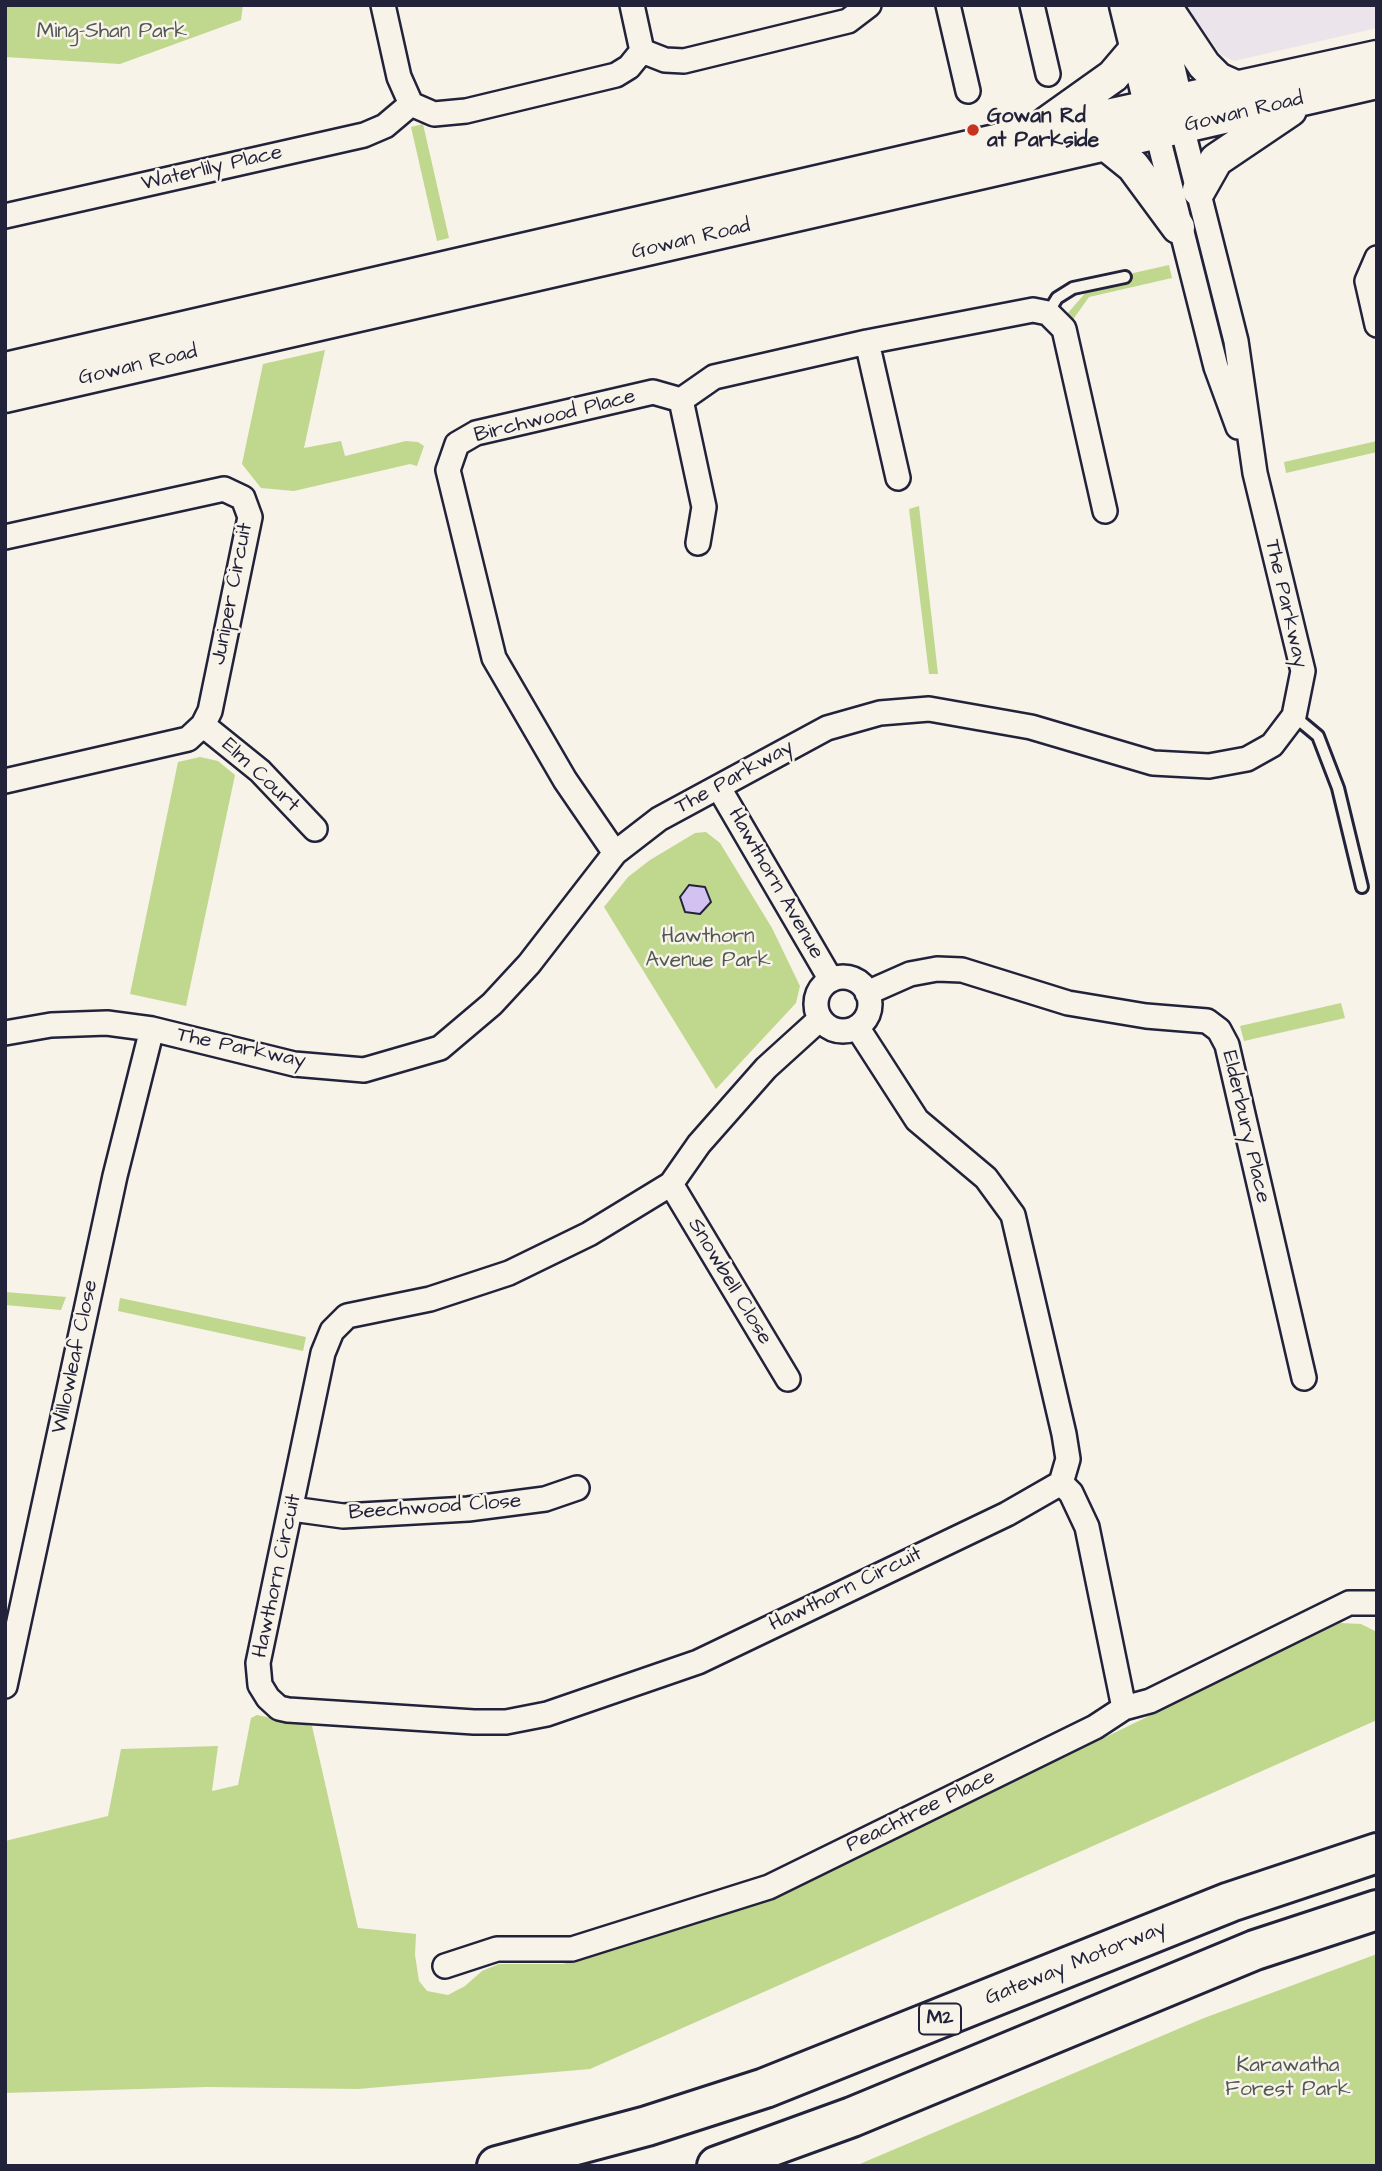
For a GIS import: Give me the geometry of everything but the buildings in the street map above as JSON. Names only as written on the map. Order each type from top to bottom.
[{"type":"highway","name":"Gateway Motorway","points":[[497,2166],[647,2126],[765,2088],[1218,1906],[1377,1853]]},
{"type":"highway","points":[[717,2166],[852,2117],[1255,1950],[1377,1910]]},
{"type":"main road","points":[[1126,5],[1136,49],[1166,117]]},
{"type":"main road","points":[[1154,5],[1166,117]]},
{"type":"main road","points":[[1164,5],[1204,65],[1218,79],[1238,88]]},
{"type":"main road","points":[[1034,132],[1114,76],[1136,49]]},
{"type":"main road","name":"Gowan Road","points":[[5,396],[1107,145],[1166,117],[1238,88],[1377,57]]},
{"type":"main road","name":"Gowan Road","points":[[5,369],[1034,132],[1306,99],[1377,82]]},
{"type":"main road","points":[[1199,190],[1216,160],[1306,99]]},
{"type":"main road","points":[[1107,145],[1133,166],[1178,227]]},
{"type":"street","points":[[383,5],[399,77],[411,104],[434,114],[467,111],[616,75],[629,67],[642,51]]},
{"type":"street","points":[[632,5],[642,51]]},
{"type":"street","points":[[642,51],[665,60],[684,61],[848,21],[869,5]]},
{"type":"street","points":[[947,5],[968,91]]},
{"type":"street","points":[[1032,5],[1048,74]]},
{"type":"street","name":"Waterlily Place","points":[[5,216],[364,135],[385,126],[411,104]]},
{"type":"street","name":"The Parkway","points":[[5,1033],[51,1025],[107,1023],[152,1029],[294,1063],[363,1070],[440,1048],[492,1003],[529,964],[615,853],[660,819],[719,788],[758,763],[827,728],[880,713],[929,709],[1031,727],[1153,763],[1209,766],[1247,759],[1272,745],[1294,716],[1303,671],[1255,473],[1236,341],[1199,190],[1166,117]]},
{"type":"street","name":"The Parkway","points":[[1166,117],[1178,227],[1216,367],[1255,473]]},
{"type":"street","points":[[1377,258],[1367,281],[1377,325]]},
{"type":"street","points":[[698,543],[704,507],[681,400],[714,377],[867,342],[1033,310],[1048,313],[1064,329],[1105,511]]},
{"type":"street","points":[[867,342],[898,478]]},
{"type":"street","name":"Birchwood Place","points":[[615,853],[565,780],[494,658],[448,471],[457,443],[476,433],[653,392],[681,400]]},
{"type":"street","name":"Juniper Circuit","points":[[5,537],[224,489],[243,498],[250,517],[210,711],[203,725]]},
{"type":"street","points":[[5,781],[188,739],[203,725]]},
{"type":"street","name":"Elm Court","points":[[203,725],[260,771],[315,828]]},
{"type":"street","name":"Hawthorn Avenue","points":[[719,788],[831,980]]},
{"type":"street","name":"Elderbury Place","points":[[867,993],[910,974],[937,969],[962,970],[1068,1003],[1146,1016],[1207,1021],[1219,1030],[1227,1045],[1304,1378]]},
{"type":"street","points":[[852,979],[867,993],[868,1012],[857,1027],[837,1031],[820,1019],[817,997],[831,980],[852,979]]},
{"type":"street","name":"Hawthorn Circuit","points":[[820,1019],[766,1068],[699,1144],[670,1184],[589,1234],[509,1273],[430,1299],[347,1316],[332,1331],[323,1353],[258,1663],[260,1685],[268,1698],[279,1708],[288,1710],[506,1722],[547,1714],[698,1662],[1007,1514],[1061,1483]]},
{"type":"street","points":[[857,1027],[917,1120],[986,1178],[1013,1215],[1064,1434],[1068,1459],[1061,1483],[1071,1493],[1087,1527],[1124,1708]]},
{"type":"street","name":"Willowleaf Close","points":[[5,1686],[115,1176],[152,1029]]},
{"type":"street","name":"Snowbell Close","points":[[670,1184],[788,1379]]},
{"type":"street","name":"Beechwood Close","points":[[292,1509],[343,1516],[468,1509],[545,1499],[577,1488]]},
{"type":"street","name":"Peachtree Place","points":[[445,1966],[497,1949],[572,1949],[769,1887],[1095,1727],[1124,1708],[1150,1701],[1349,1603],[1377,1603]]},
{"type":"lane","points":[[1048,313],[1057,298],[1073,288],[1125,277]]},
{"type":"lane","points":[[1294,716],[1318,736],[1338,788],[1362,887]]},
{"type":"shaded area","points":[[1186,5],[1377,5],[1377,28],[1234,61],[1220,54]]},
{"type":"green space","name":"Ming-Shan Park","points":[[5,5],[243,5],[241,20],[120,64],[5,57]]},
{"type":"green space","points":[[423,124],[449,238],[437,241],[411,127]]},
{"type":"green space","points":[[1169,265],[1172,278],[1089,297],[1072,321],[1067,314],[1088,290],[1130,281],[1129,274]]},
{"type":"green space","points":[[325,350],[304,448],[341,441],[345,456],[406,441],[418,442],[424,446],[417,466],[410,464],[294,491],[261,488],[242,464],[263,364]]},
{"type":"green space","points":[[1377,441],[1377,452],[1286,473],[1284,462]]},
{"type":"green space","points":[[919,506],[938,674],[929,674],[909,509]]},
{"type":"green space","points":[[200,757],[218,761],[235,775],[186,1006],[130,994],[178,762]]},
{"type":"green space","name":"Hawthorn Avenue Park","points":[[706,832],[720,843],[772,928],[800,986],[796,1003],[716,1089],[604,907],[628,877],[650,860],[695,833]]},
{"type":"green space","points":[[1341,1003],[1345,1018],[1244,1041],[1240,1026]]},
{"type":"green space","points":[[5,1292],[66,1297],[61,1310],[5,1305]]},
{"type":"green space","points":[[120,1298],[306,1337],[303,1351],[118,1311]]},
{"type":"green space","points":[[1340,1623],[1361,1624],[1377,1632],[1377,1720],[590,2069],[358,2089],[207,2087],[5,2093],[5,1841],[108,1816],[121,1749],[218,1746],[212,1791],[238,1785],[251,1718],[257,1715],[312,1726],[358,1928],[416,1934],[415,1955],[419,1981],[427,1991],[448,1995],[465,1986],[482,1971],[499,1964],[563,1964],[777,1897]]},
{"type":"green space","name":"Karawatha Forest Park","points":[[1377,1954],[1377,2166],[855,2166],[1204,2018]]},
{"type":"place","name":"Gowan Rd at Parkside","points":[[973,130]]}]
